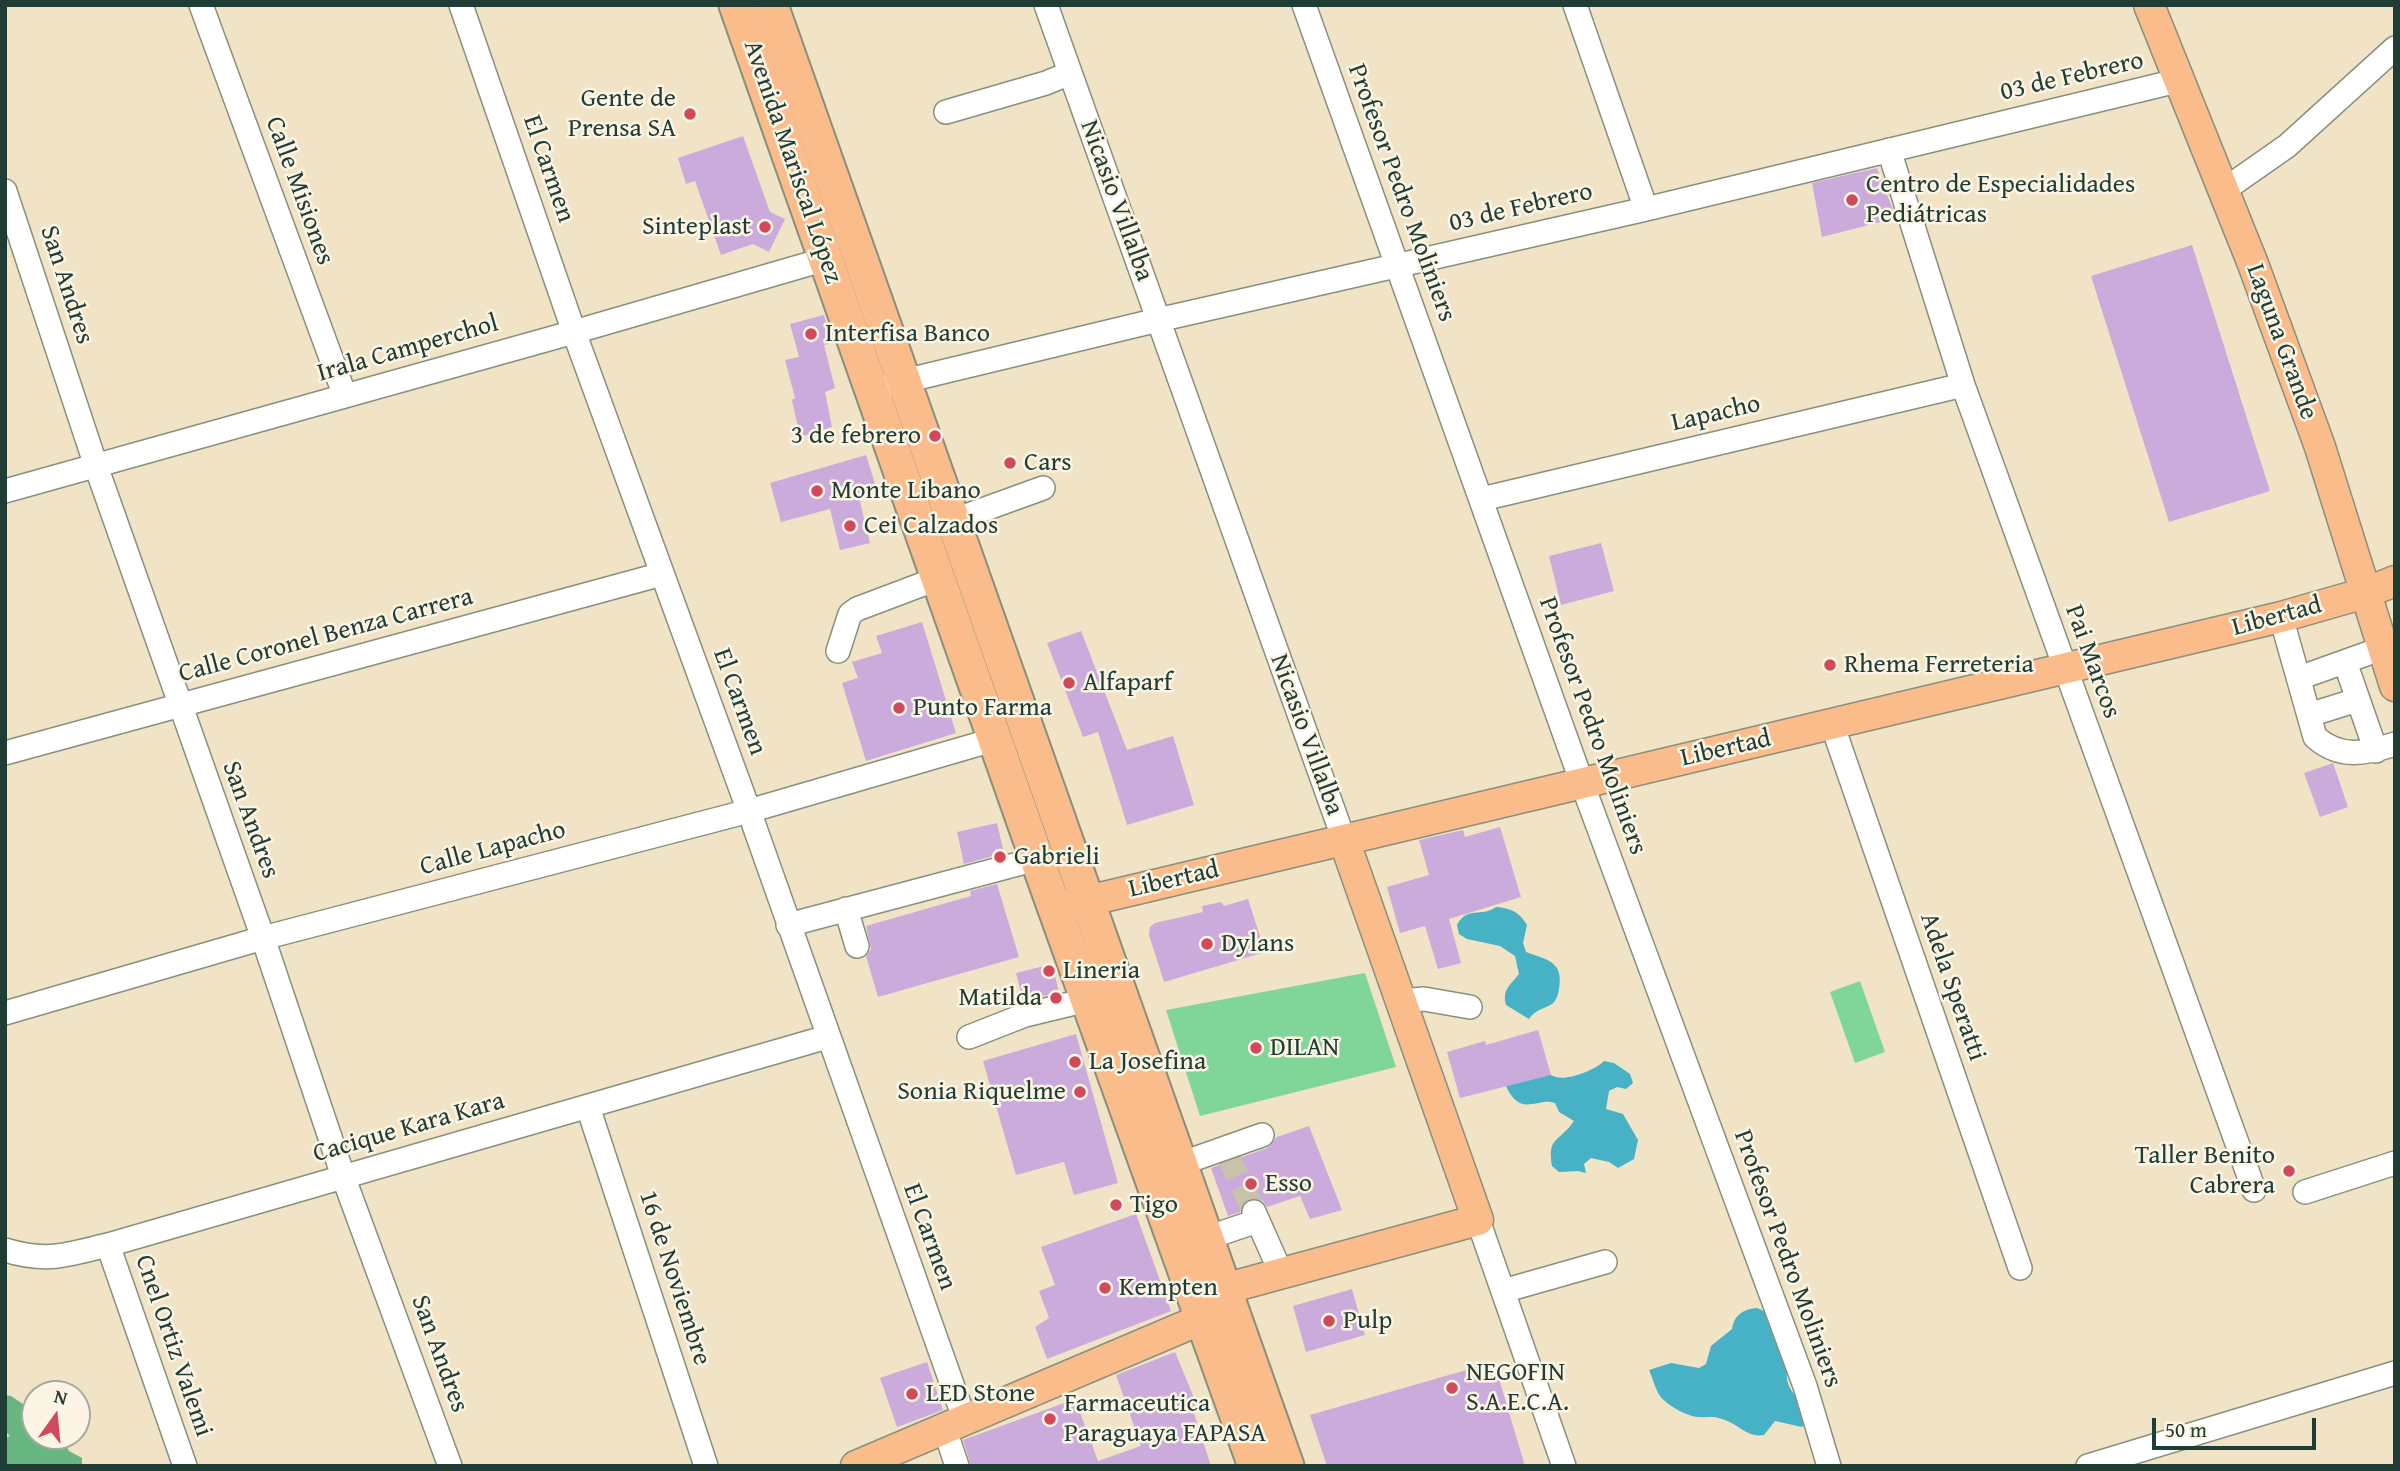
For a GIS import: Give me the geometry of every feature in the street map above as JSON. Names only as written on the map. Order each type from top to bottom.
[{"type":"highway","name":"Avenida Mariscal López","points":[[736,5],[826,259],[953,521],[1206,1238],[1211,1307],[1255,1466]]},
{"type":"highway","name":"Avenida Mariscal López","points":[[771,5],[887,386],[939,578],[1054,908],[1087,1000],[1211,1307],[1287,1466]]},
{"type":"main road","name":"Laguna Grande","points":[[2149,5],[2224,190],[2320,447],[2395,686]]},
{"type":"main road","name":"Libertad","points":[[1054,908],[2281,617],[2365,593],[2395,581]]},
{"type":"main road","name":"Nicasio Villalba","points":[[1344,839],[1478,1220]]},
{"type":"main road","points":[[856,1466],[1281,1273],[1478,1220]]},
{"type":"street","name":"Calle Misiones","points":[[201,5],[345,396]]},
{"type":"street","name":"El Carmen","points":[[461,5],[574,332],[749,811],[827,1037],[954,1423],[957,1466]]},
{"type":"street","name":"Nicasio Villalba","points":[[1046,5],[1344,839]]},
{"type":"street","name":"Profesor Pedro Moliniers","points":[[1304,5],[1582,783],[1805,1386],[1829,1466]]},
{"type":"street","points":[[1575,5],[1646,209]]},
{"type":"street","points":[[2224,190],[2287,145],[2395,48]]},
{"type":"street","points":[[946,112],[1046,83],[1070,73]]},
{"type":"street","name":"03 de Febrero","points":[[887,386],[1158,320],[1646,209],[2181,80]]},
{"type":"street","name":"Pai Marcos","points":[[1889,150],[1963,385],[2254,1190]]},
{"type":"street","name":"San Andres","points":[[5,191],[178,705],[262,938],[343,1176],[450,1466]]},
{"type":"street","name":"Irala Camperchol","points":[[5,491],[826,259]]},
{"type":"street","name":"Lapacho","points":[[1482,499],[1963,385]]},
{"type":"street","points":[[953,521],[1043,488]]},
{"type":"street","name":"Calle Coronel Benza Carrera","points":[[5,753],[662,574]]},
{"type":"street","points":[[838,651],[850,614],[939,578]]},
{"type":"street","points":[[2281,617],[2315,737],[2327,748],[2341,752],[2385,748],[2357,700],[2345,662]]},
{"type":"street","points":[[2299,678],[2383,648]]},
{"type":"street","points":[[2309,715],[2357,700]]},
{"type":"street","name":"Adela Speratti","points":[[1832,724],[2020,1268]]},
{"type":"street","name":"Calle Lapacho","points":[[5,1013],[262,938],[749,811],[996,739]]},
{"type":"street","points":[[788,925],[1037,859]]},
{"type":"street","points":[[846,909],[857,946]]},
{"type":"street","points":[[1400,1001],[1424,999],[1470,1007]]},
{"type":"street","points":[[970,1037],[1025,1015],[1087,1000]]},
{"type":"street","name":"Cacique Kara Kara","points":[[5,1250],[53,1258],[108,1245],[827,1037]]},
{"type":"street","name":"16 de Noviembre","points":[[589,1107],[706,1466]]},
{"type":"street","points":[[1180,1164],[1227,1152],[1262,1135]]},
{"type":"street","points":[[2305,1192],[2395,1163]]},
{"type":"street","points":[[1206,1238],[1255,1217],[1281,1273]]},
{"type":"street","name":"Nicasio Villalba","points":[[1478,1220],[1564,1466]]},
{"type":"street","name":"Cnel Ortiz Valemi","points":[[108,1245],[185,1466]]},
{"type":"street","points":[[1503,1291],[1605,1262]]},
{"type":"street","points":[[2088,1466],[2395,1373]]},
{"type":"green space","name":"DILAN","points":[[1365,973],[1396,1067],[1200,1116],[1166,1010]]},
{"type":"green space","points":[[1860,981],[1885,1052],[1855,1063],[1830,992]]},
{"type":"green space","points":[[5,1395],[21,1403],[21,1450],[68,1450],[82,1458],[82,1466],[5,1466],[5,1438],[10,1436],[5,1431]]},
{"type":"water","points":[[1496,907],[1510,910],[1521,917],[1527,925],[1523,943],[1526,952],[1552,963],[1559,973],[1559,989],[1555,1001],[1529,1019],[1506,1005],[1506,992],[1519,974],[1515,956],[1500,946],[1467,939],[1459,934],[1457,925],[1466,915]]},
{"type":"water","points":[[1604,1061],[1614,1063],[1630,1074],[1633,1083],[1626,1089],[1617,1087],[1609,1091],[1606,1109],[1623,1114],[1638,1140],[1634,1159],[1618,1168],[1609,1162],[1591,1158],[1584,1164],[1586,1173],[1559,1172],[1552,1166],[1551,1149],[1574,1121],[1559,1112],[1555,1103],[1525,1104],[1515,1100],[1501,1073],[1532,1062],[1553,1076],[1561,1078],[1589,1071]]},
{"type":"water","points":[[1757,1308],[1766,1312],[1772,1330],[1790,1351],[1787,1365],[1788,1383],[1809,1419],[1802,1427],[1775,1421],[1764,1435],[1753,1435],[1721,1418],[1688,1415],[1660,1396],[1649,1370],[1671,1363],[1699,1368],[1706,1364],[1711,1346],[1732,1329],[1737,1316],[1743,1311]]},
{"type":"building","points":[[743,136],[770,212],[785,219],[769,252],[753,244],[721,255],[695,181],[686,184],[678,158]]},
{"type":"building","name":"Centro de Especialidades Pediátricas","points":[[1877,168],[1896,218],[1822,237],[1812,183]]},
{"type":"building","points":[[2192,245],[2270,491],[2169,522],[2091,276]]},
{"type":"building","points":[[824,315],[832,343],[824,345],[835,388],[825,392],[832,427],[800,437],[792,400],[795,398],[785,360],[799,357],[790,324]]},
{"type":"building","name":"Monte Libano","points":[[866,455],[876,487],[858,493],[870,543],[840,550],[830,509],[781,522],[770,483]]},
{"type":"building","points":[[1601,543],[1614,591],[1561,605],[1549,556]]},
{"type":"building","name":"Punto Farma","points":[[922,622],[956,733],[866,761],[842,683],[858,678],[852,662],[882,653],[876,636]]},
{"type":"building","points":[[1081,631],[1127,750],[1173,736],[1194,805],[1127,825],[1098,732],[1083,737],[1047,643]]},
{"type":"building","points":[[2333,763],[2348,807],[2320,817],[2304,773]]},
{"type":"building","points":[[997,823],[1004,853],[964,864],[957,832]]},
{"type":"building","points":[[1500,827],[1521,897],[1449,919],[1461,963],[1438,969],[1425,926],[1400,933],[1387,887],[1429,875],[1419,840],[1463,830],[1465,837]]},
{"type":"building","points":[[997,884],[1019,957],[878,997],[866,956],[871,949],[866,926],[971,896],[970,891]]},
{"type":"building","name":"Dylans","points":[[1248,899],[1265,952],[1164,982],[1149,935],[1150,927],[1155,923],[1203,912],[1202,906],[1221,902],[1224,906]]},
{"type":"building","points":[[1052,964],[1059,992],[1023,1001],[1016,973]]},
{"type":"building","points":[[1538,1030],[1551,1075],[1460,1098],[1447,1052],[1485,1041],[1486,1045]]},
{"type":"building","points":[[1076,1034],[1118,1183],[1074,1195],[1064,1162],[1016,1175],[983,1061]]},
{"type":"building","points":[[1309,1126],[1342,1210],[1310,1219],[1300,1196],[1267,1207],[1262,1200],[1249,1199],[1242,1204],[1240,1212],[1228,1216],[1211,1168],[1267,1148],[1277,1137]]},
{"type":"building","name":"Kempten","points":[[1136,1214],[1171,1311],[1047,1359],[1035,1327],[1049,1318],[1039,1291],[1055,1285],[1041,1247]]},
{"type":"building","name":"Pulp","points":[[1352,1289],[1365,1335],[1306,1352],[1293,1306]]},
{"type":"building","points":[[1175,1352],[1197,1405],[1192,1407],[1211,1466],[971,1466],[963,1440],[1075,1399],[1098,1461],[1141,1446],[1116,1375]]},
{"type":"building","name":"LED Stone","points":[[927,1362],[943,1410],[897,1427],[880,1378]]},
{"type":"building","name":"NEGOFIN S.A.E.C.A.","points":[[1494,1362],[1525,1466],[1327,1466],[1310,1415]]},
{"type":"tunnel","points":[[1228,1155],[1254,1212]]},
{"type":"place","name":"Gente de Prensa SA","points":[[690,114]]},
{"type":"place","name":"Centro de Especialidades Pediátricas","points":[[1852,200]]},
{"type":"place","name":"Sinteplast","points":[[765,227]]},
{"type":"place","name":"Interfisa Banco","points":[[811,334]]},
{"type":"place","name":"3 de febrero","points":[[935,436]]},
{"type":"place","name":"Cars","points":[[1010,463]]},
{"type":"place","name":"Monte Libano","points":[[817,491]]},
{"type":"place","name":"Cei Calzados","points":[[850,526]]},
{"type":"place","name":"Rhema Ferreteria","points":[[1830,665]]},
{"type":"place","name":"Alfaparf","points":[[1069,683]]},
{"type":"place","name":"Punto Farma","points":[[899,708]]},
{"type":"place","name":"Gabrieli","points":[[1000,857]]},
{"type":"place","name":"Dylans","points":[[1207,944]]},
{"type":"place","name":"Lineria","points":[[1049,971]]},
{"type":"place","name":"Matilda","points":[[1056,998]]},
{"type":"place","name":"DILAN","points":[[1256,1048]]},
{"type":"place","name":"La Josefina","points":[[1075,1062]]},
{"type":"place","name":"Sonia Riquelme","points":[[1080,1092]]},
{"type":"place","name":"Taller Benito Cabrera","points":[[2289,1171]]},
{"type":"place","name":"Esso","points":[[1251,1184]]},
{"type":"place","name":"Tigo","points":[[1116,1205]]},
{"type":"place","name":"Kempten","points":[[1105,1288]]},
{"type":"place","name":"Pulp","points":[[1329,1321]]},
{"type":"place","name":"NEGOFIN S.A.E.C.A.","points":[[1452,1388]]},
{"type":"place","name":"LED Stone","points":[[912,1394]]},
{"type":"place","name":"Farmaceutica Paraguaya FAPASA","points":[[1050,1419]]}]
